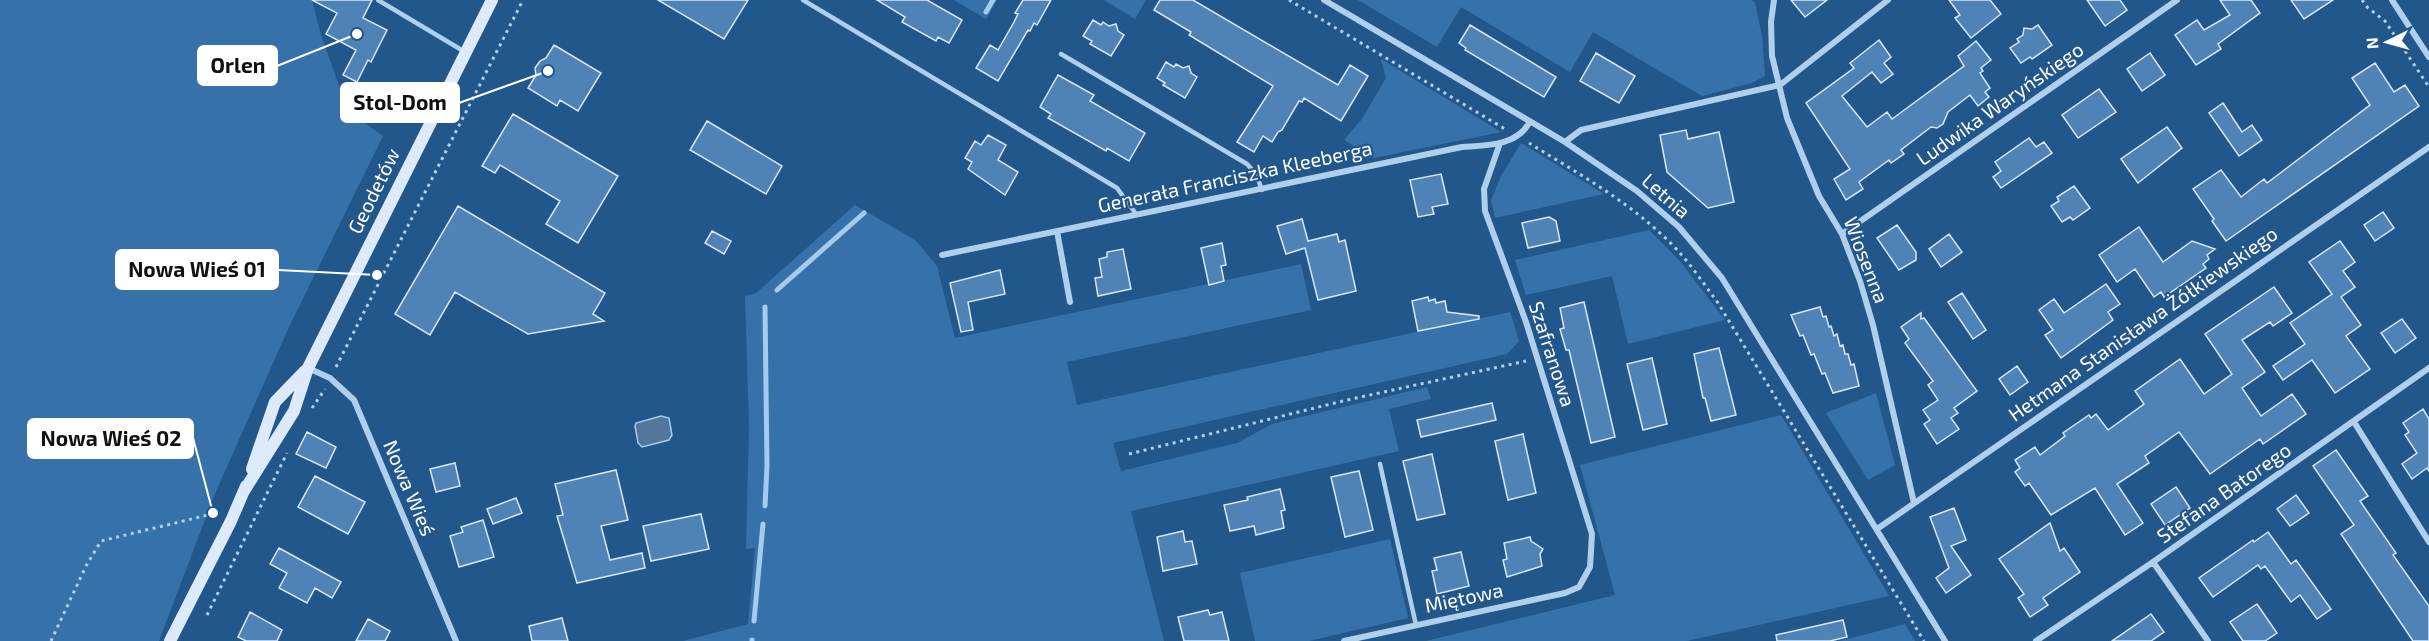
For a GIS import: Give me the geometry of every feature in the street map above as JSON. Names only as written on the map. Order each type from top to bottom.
[{"type":"main road","name":"Geodetów","points":[[170,641],[244,491],[294,411],[308,368],[492,0]]},
{"type":"main road","name":"Geodetów","points":[[244,491],[275,402],[308,368]]},
{"type":"street","name":"Letnia","points":[[1324,0],[1529,123],[1566,142],[1637,191],[1679,227],[1722,278],[1877,529]]},
{"type":"street","name":"Wiosenna","points":[[1773,0],[1772,56],[1787,118],[1819,196],[1842,234],[1873,325],[1914,503]]},
{"type":"street","points":[[1566,142],[1581,130],[1780,85],[1888,0]]},
{"type":"street","name":"Ludwika Waryńskiego","points":[[1842,234],[2177,0]]},
{"type":"street","points":[[2392,0],[2429,57]]},
{"type":"street","points":[[1518,137],[1529,123]]},
{"type":"street","name":"Generała Franciszka Kleeberga","points":[[942,255],[1462,147],[1500,143],[1518,137]]},
{"type":"street","name":"Szafranowa","points":[[1500,143],[1484,189],[1485,211],[1537,359],[1592,534],[1590,567],[1584,577]]},
{"type":"street","name":"Hetmana Stanisława Żółkiewskiego","points":[[1877,529],[2429,147]]},
{"type":"street","points":[[1057,231],[1070,302]]},
{"type":"street","name":"Nowa Wieś","points":[[308,368],[330,378],[354,400],[456,641]]},
{"type":"street","name":"Stefana Batorego","points":[[2036,641],[2153,562],[2429,368]]},
{"type":"street","points":[[2354,422],[2429,542]]},
{"type":"street","points":[[1877,529],[1945,641]]},
{"type":"street","points":[[2153,562],[2208,641]]},
{"type":"street","name":"Miętowa","points":[[1344,641],[1565,593],[1579,587],[1584,577]]},
{"type":"lane","points":[[378,0],[465,52]]},
{"type":"lane","points":[[803,0],[1117,188],[1136,214]]},
{"type":"lane","points":[[1061,54],[1247,164],[1257,174],[1262,189]]},
{"type":"lane","points":[[1380,464],[1416,625]]},
{"type":"path","points":[[311,410],[321,397],[523,0]]},
{"type":"path","points":[[1289,0],[1580,174],[1636,213],[1664,236],[1718,303],[1924,641]]},
{"type":"path","points":[[2362,0],[2368,8],[2385,21],[2429,87]]},
{"type":"path","points":[[1129,454],[1347,400],[1537,359]]},
{"type":"path","points":[[207,615],[291,446]]},
{"type":"path","points":[[51,641],[86,566],[101,541],[208,515]]},
{"type":"shaded area","points":[[0,0],[312,0],[321,35],[348,111],[383,136],[289,327],[214,496],[159,641],[0,641]]},
{"type":"shaded area","points":[[954,0],[997,0],[986,19]]},
{"type":"shaded area","points":[[1104,0],[1146,0],[1135,19]]},
{"type":"shaded area","points":[[1358,0],[1751,0],[1755,3],[1762,36],[1765,76],[1752,83],[1702,96],[1593,32],[1570,72],[1461,7],[1437,47]]},
{"type":"shaded area","points":[[1381,59],[1501,132],[1374,158],[1344,140],[1362,119],[1386,78]]},
{"type":"shaded area","points":[[1521,143],[1604,194],[1495,218],[1491,200],[1501,176]]},
{"type":"shaded area","points":[[855,205],[915,240],[937,266],[955,338],[1301,264],[1311,310],[1067,362],[1077,405],[1510,312],[1519,341],[1507,354],[1113,443],[1121,471],[1237,443],[1272,424],[1427,387],[1431,399],[1389,409],[1399,451],[1131,511],[1164,641],[683,641],[748,624],[755,548],[746,549],[749,427],[745,296],[756,293]]},
{"type":"shaded area","points":[[1649,230],[1679,260],[1725,320],[1628,344],[1612,276],[1526,295],[1515,260]]},
{"type":"shaded area","points":[[1876,393],[1895,465],[1868,480],[1826,413]]},
{"type":"shaded area","points":[[1781,415],[1889,596],[1687,641],[1426,641],[1615,595],[1580,465]]},
{"type":"shaded area","points":[[661,416],[669,418],[672,435],[669,440],[642,447],[638,443],[636,423]]},
{"type":"shaded area","points":[[1390,539],[1408,618],[1309,641],[1255,641],[1240,573]]},
{"type":"shaded area","points":[[1905,624],[1915,641],[1838,641],[1844,640]]},
{"type":"building","points":[[312,0],[372,0],[363,18],[387,30],[371,62],[368,60],[357,82],[343,75],[356,50],[326,34],[337,13]]},
{"type":"building","points":[[658,0],[748,0],[724,39]]},
{"type":"building","points":[[877,0],[927,0],[962,20],[949,43],[938,37],[936,41],[902,22],[905,17]]},
{"type":"building","points":[[1023,0],[1051,0],[1037,25],[1034,23],[1030,31],[1028,30],[998,81],[976,68],[990,45],[998,50]]},
{"type":"building","points":[[1160,0],[1193,0],[1338,85],[1350,65],[1368,76],[1341,121],[1304,98],[1302,102],[1299,101],[1272,142],[1263,136],[1254,152],[1237,142],[1273,86],[1189,35],[1191,32],[1154,10]]},
{"type":"building","points":[[1791,0],[1827,0],[1805,17]]},
{"type":"building","points":[[1949,0],[1990,0],[2001,14],[1971,38],[1955,18],[1960,15]]},
{"type":"building","points":[[2087,0],[2120,0],[2127,10],[2105,26]]},
{"type":"building","points":[[2220,0],[2251,0],[2260,13],[2218,44],[2221,49],[2196,65],[2175,35],[2197,20],[2204,30],[2230,15]]},
{"type":"building","points":[[2291,0],[2333,0],[2304,19]]},
{"type":"building","points":[[1093,20],[1101,25],[1103,22],[1109,26],[1116,24],[1118,31],[1124,35],[1111,56],[1090,44],[1092,41],[1083,36]]},
{"type":"building","points":[[1470,25],[1556,77],[1544,97],[1465,50],[1466,48],[1459,43]]},
{"type":"building","points":[[2038,25],[2052,45],[2032,59],[2030,57],[2021,63],[2010,48],[2019,42],[2017,39],[2023,35],[2024,28],[2032,29]]},
{"type":"building","points":[[1879,40],[1891,57],[1884,63],[1893,74],[1881,83],[1872,72],[1842,96],[1867,127],[1887,112],[1892,119],[1964,66],[1958,56],[1976,41],[1991,60],[1981,68],[1983,71],[1980,73],[1990,88],[1985,92],[1989,97],[1978,106],[1970,95],[1948,112],[1943,124],[1937,128],[1931,127],[1901,150],[1904,154],[1891,163],[1889,160],[1859,182],[1863,189],[1846,200],[1834,179],[1850,169],[1806,103],[1854,68],[1850,63]]},
{"type":"building","points":[[554,45],[601,73],[578,111],[560,100],[557,106],[528,88],[536,75],[535,68],[540,61],[546,58]]},
{"type":"building","points":[[1596,53],[1635,76],[1619,103],[1580,81]]},
{"type":"building","points":[[2150,53],[2165,75],[2142,91],[2127,69]]},
{"type":"building","points":[[1166,62],[1174,67],[1176,64],[1183,68],[1189,66],[1191,73],[1197,77],[1185,98],[1163,85],[1165,83],[1157,78]]},
{"type":"building","points":[[2375,63],[2394,92],[2405,85],[2419,106],[2226,241],[2193,189],[2221,170],[2241,197],[2264,179],[2267,183],[2370,105],[2352,78]]},
{"type":"building","points":[[1058,75],[1094,95],[1090,101],[1145,133],[1129,161],[1107,148],[1106,151],[1048,118],[1051,114],[1040,107]]},
{"type":"building","points":[[2099,89],[2116,112],[2078,138],[2062,115]]},
{"type":"building","points":[[2223,103],[2242,132],[2252,125],[2262,140],[2239,156],[2209,113]]},
{"type":"building","points":[[513,114],[618,176],[578,243],[546,224],[560,201],[500,165],[495,173],[482,166]]},
{"type":"building","points":[[707,121],[782,166],[766,194],[690,150]]},
{"type":"building","points":[[2167,127],[2182,148],[2138,183],[2121,159]]},
{"type":"building","points":[[1686,130],[1688,139],[1719,132],[1734,202],[1708,208],[1667,172],[1660,135]]},
{"type":"building","points":[[988,135],[1006,145],[998,160],[1018,172],[1005,195],[968,169],[972,162],[965,158],[975,141],[981,145]]},
{"type":"building","points":[[2029,138],[2036,147],[2044,142],[2052,153],[2001,188],[1993,177],[2001,171],[1995,162]]},
{"type":"building","points":[[1441,174],[1448,204],[1432,207],[1434,214],[1418,217],[1410,180]]},
{"type":"building","points":[[2074,186],[2090,208],[2073,220],[2070,217],[2062,222],[2051,206],[2059,201],[2057,197]]},
{"type":"building","points":[[458,206],[605,293],[593,314],[604,321],[528,334],[455,292],[430,335],[395,314]]},
{"type":"building","points":[[2383,212],[2394,228],[2375,241],[2364,225]]},
{"type":"building","points":[[1549,217],[1556,221],[1560,241],[1528,248],[1522,223]]},
{"type":"building","points":[[1302,219],[1308,241],[1337,234],[1339,242],[1345,240],[1356,291],[1318,300],[1305,248],[1286,254],[1277,226]]},
{"type":"building","points":[[1897,225],[1916,252],[1916,260],[1899,270],[1877,238]]},
{"type":"building","points":[[2139,227],[2163,262],[2192,241],[2215,249],[2207,255],[2209,259],[2203,264],[2206,268],[2164,297],[2161,292],[2154,297],[2135,269],[2117,282],[2099,255]]},
{"type":"building","points":[[712,231],[731,241],[724,254],[705,243]]},
{"type":"building","points":[[1949,234],[1962,252],[1941,267],[1929,249]]},
{"type":"building","points":[[2340,241],[2355,262],[2343,271],[2355,287],[2341,297],[2361,325],[2346,336],[2370,369],[2335,393],[2312,360],[2283,380],[2273,366],[2305,344],[2290,323],[2332,294],[2309,262]]},
{"type":"building","points":[[1222,243],[1226,265],[1221,266],[1224,281],[1209,285],[1201,248]]},
{"type":"building","points":[[1123,249],[1131,289],[1098,296],[1095,278],[1102,277],[1099,259],[1107,257],[1107,252]]},
{"type":"building","points":[[1000,270],[1005,294],[968,302],[973,330],[961,332],[950,283]]},
{"type":"building","points":[[2106,284],[2120,304],[2108,312],[2113,320],[2061,358],[2045,335],[2053,330],[2039,310],[2054,299],[2064,313]]},
{"type":"building","points":[[2274,287],[2292,313],[2273,326],[2270,322],[2242,340],[2265,372],[2242,388],[2261,416],[2292,394],[2306,414],[2263,444],[2260,439],[2210,474],[2179,432],[2145,456],[2149,463],[2117,484],[2143,523],[2125,535],[2095,488],[2051,515],[2029,483],[2025,486],[2015,472],[2020,468],[2015,460],[2035,447],[2040,455],[2065,436],[2063,433],[2089,415],[2091,418],[2096,414],[2108,430],[2144,404],[2135,391],[2180,359],[2204,394],[2232,374],[2205,334]]},
{"type":"building","points":[[1962,293],[1986,330],[1973,339],[1948,302]]},
{"type":"building","points":[[1428,297],[1429,301],[1435,299],[1436,303],[1445,301],[1447,312],[1479,316],[1479,319],[1418,331],[1412,301]]},
{"type":"building","points":[[1584,302],[1615,437],[1591,443],[1569,350],[1566,350],[1560,329],[1564,328],[1560,308]]},
{"type":"building","points":[[1820,307],[1834,336],[1837,334],[1840,346],[1843,345],[1845,354],[1848,354],[1851,365],[1854,364],[1859,386],[1833,393],[1814,354],[1811,355],[1803,335],[1800,336],[1791,315]]},
{"type":"building","points":[[1921,313],[1921,319],[1924,318],[1977,391],[1954,408],[1958,413],[1951,418],[1959,429],[1937,444],[1924,424],[1930,420],[1923,410],[1938,400],[1928,385],[1933,381],[1905,343],[1909,339],[1901,327]]},
{"type":"building","points":[[2402,319],[2416,338],[2395,353],[2381,333]]},
{"type":"building","points":[[1719,348],[1736,415],[1711,421],[1705,398],[1703,398],[1694,354]]},
{"type":"building","points":[[1652,358],[1667,424],[1643,430],[1627,364]]},
{"type":"building","points":[[2017,366],[2028,382],[2010,395],[1999,379]]},
{"type":"building","points":[[1492,403],[1496,420],[1421,437],[1417,420]]},
{"type":"building","points":[[2423,409],[2429,419],[2429,471],[2427,468],[2412,479],[2402,464],[2417,453],[2405,435],[2409,432],[2403,423]]},
{"type":"building","points":[[307,432],[336,447],[326,468],[296,454]]},
{"type":"building","points":[[1523,434],[1536,493],[1508,500],[1495,441]]},
{"type":"building","points":[[2336,450],[2368,496],[2360,501],[2396,553],[2393,555],[2429,606],[2429,641],[2413,641],[2341,534],[2354,525],[2313,466]]},
{"type":"building","points":[[1432,454],[1445,514],[1417,520],[1403,461]]},
{"type":"building","points":[[455,463],[460,486],[436,492],[430,469]]},
{"type":"building","points":[[616,470],[628,520],[601,526],[610,560],[642,553],[645,568],[577,583],[557,516],[563,515],[555,484]]},
{"type":"building","points":[[1359,471],[1373,530],[1345,537],[1331,477]]},
{"type":"building","points":[[315,476],[365,502],[348,534],[298,507]]},
{"type":"building","points":[[2176,487],[2190,508],[2165,525],[2151,504]]},
{"type":"building","points":[[1280,489],[1285,510],[1281,511],[1284,528],[1256,535],[1254,526],[1230,531],[1224,505]]},
{"type":"building","points":[[2296,495],[2309,513],[2290,526],[2277,509]]},
{"type":"building","points":[[516,498],[522,513],[493,524],[487,509]]},
{"type":"building","points":[[1954,508],[1966,540],[1951,546],[1971,575],[1946,593],[1936,578],[1949,568],[1930,517]]},
{"type":"building","points":[[701,514],[709,549],[651,561],[643,526]]},
{"type":"building","points":[[483,520],[494,557],[459,567],[450,536],[463,532],[461,527]]},
{"type":"building","points":[[2050,523],[2060,551],[2064,548],[2080,572],[2043,598],[2048,605],[2030,617],[2018,598],[2024,594],[1999,559]]},
{"type":"building","points":[[1183,531],[1185,542],[1192,541],[1197,564],[1163,571],[1157,537]]},
{"type":"building","points":[[2268,532],[2291,564],[2296,560],[2331,609],[2317,619],[2300,595],[2291,602],[2265,566],[2261,569],[2258,565],[2213,597],[2199,578]]},
{"type":"building","points":[[1530,537],[1531,541],[1543,549],[1540,554],[1542,566],[1507,577],[1503,560],[1507,559],[1504,543]]},
{"type":"building","points":[[279,548],[341,582],[332,598],[315,588],[307,603],[279,588],[287,573],[270,564]]},
{"type":"building","points":[[1461,552],[1469,586],[1437,594],[1432,571],[1437,570],[1434,558]]},
{"type":"building","points":[[2257,604],[2277,633],[2265,641],[2243,641],[2230,622]]},
{"type":"building","points":[[1208,610],[1210,615],[1222,612],[1229,641],[1184,641],[1178,617]]},
{"type":"building","points":[[250,612],[282,630],[277,641],[246,641],[238,637]]},
{"type":"building","points":[[2151,614],[2164,632],[2151,641],[2112,641]]},
{"type":"building","points":[[562,618],[568,641],[532,641],[529,626]]},
{"type":"building","points":[[368,619],[390,631],[385,641],[356,641]]},
{"type":"building","points":[[1843,620],[1847,637],[1830,641],[1777,641],[1776,635]]},
{"type":"waterway","points":[[986,12],[993,0]]},
{"type":"waterway","points":[[777,290],[864,213]]},
{"type":"waterway","points":[[765,307],[767,466],[765,506]]},
{"type":"waterway","points":[[754,621],[763,524]]},
{"type":"place","name":"Orlen","points":[[357,34]]},
{"type":"place","name":"Stol-Dom","points":[[548,71]]},
{"type":"place","name":"Nowa Wieś 01","points":[[377,275]]},
{"type":"place","name":"Nowa Wieś 02","points":[[213,513]]}]
